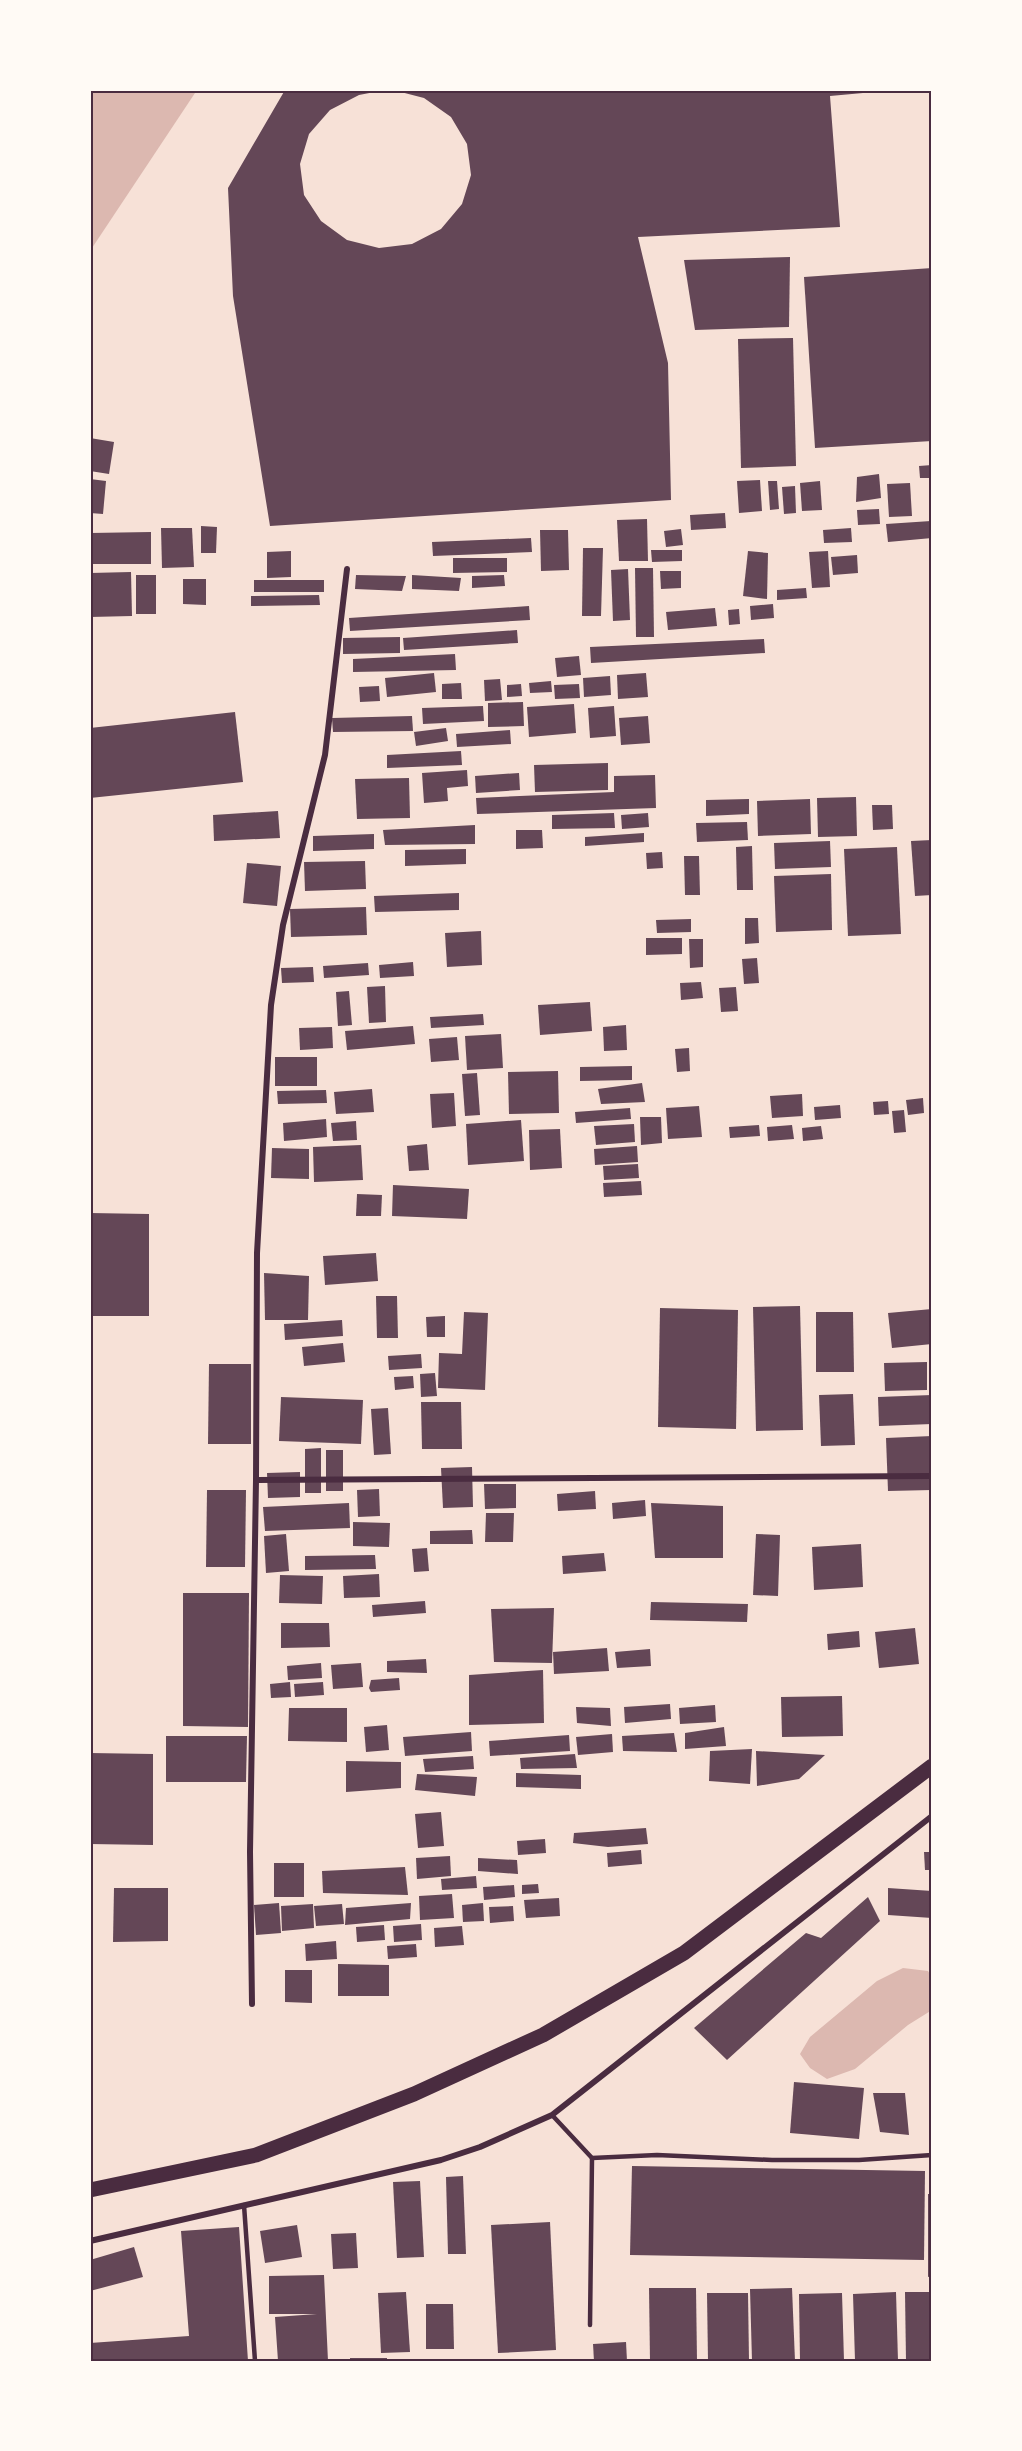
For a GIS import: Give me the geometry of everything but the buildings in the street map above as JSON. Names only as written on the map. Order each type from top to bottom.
[{"type":"main road","points":[[90,2190],[256,2155],[414,2094],[543,2035],[684,1953],[932,1766]]},
{"type":"street","points":[[252,2004],[250,1852],[257,1253],[271,1005],[283,925],[325,755],[347,569]]},
{"type":"street","points":[[256,1480],[932,1476]]},
{"type":"street","points":[[90,2241],[441,2160],[480,2147],[552,2115],[932,1816]]},
{"type":"lane","points":[[552,2115],[592,2158],[590,2325]]},
{"type":"lane","points":[[592,2158],[657,2155],[772,2160],[859,2160],[932,2155]]},
{"type":"lane","points":[[244,2205],[255,2361]]},
{"type":"shaded area","points":[[90,90],[197,90],[90,251]]},
{"type":"shaded area","points":[[903,1968],[928,1971],[932,1978],[932,2010],[908,2025],[855,2069],[827,2079],[810,2068],[800,2054],[810,2037],[877,1981]]}]
